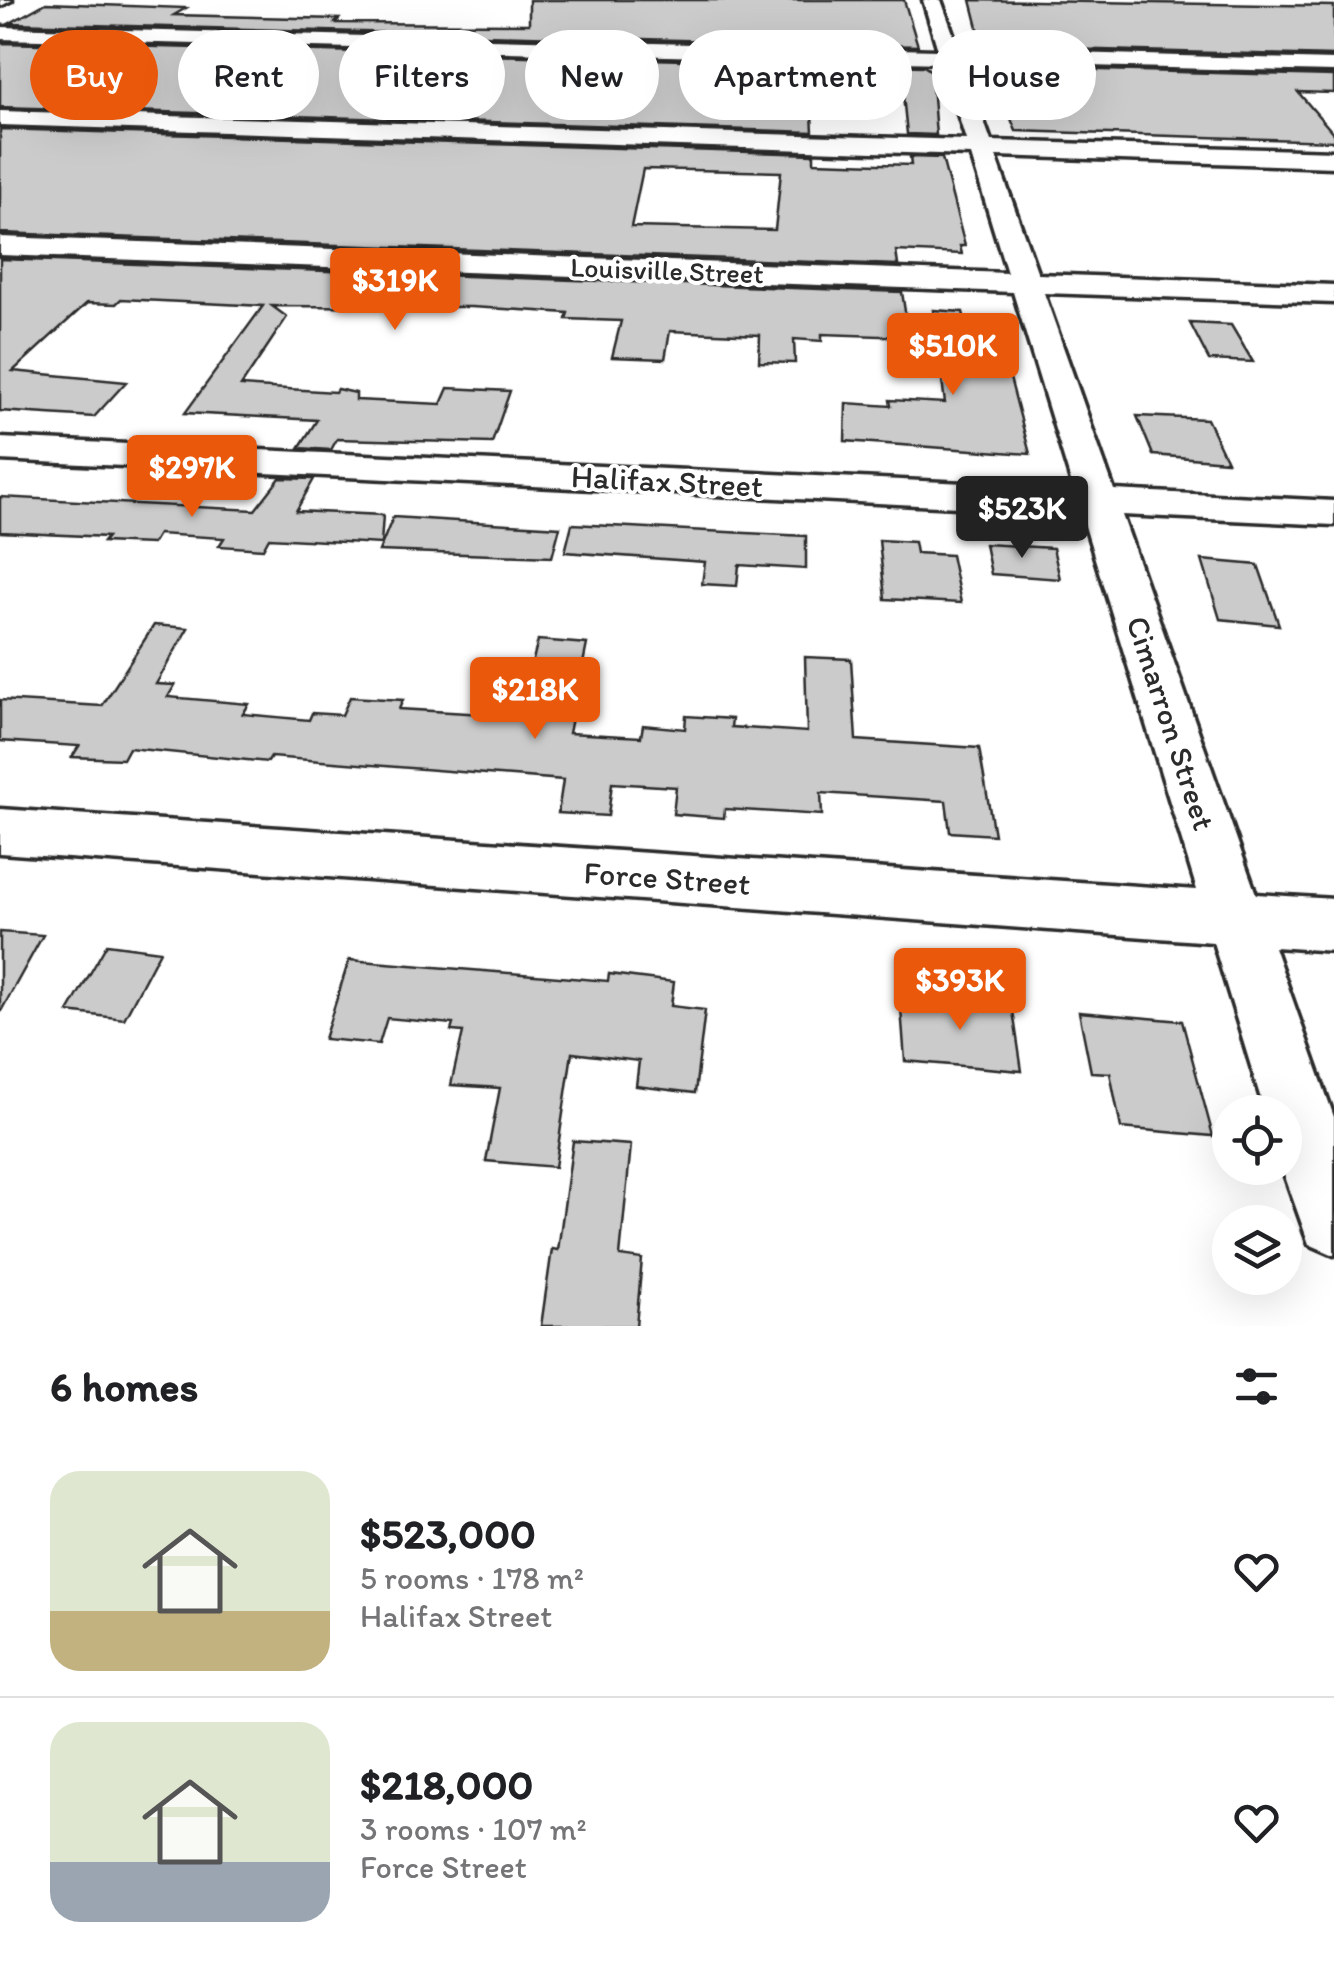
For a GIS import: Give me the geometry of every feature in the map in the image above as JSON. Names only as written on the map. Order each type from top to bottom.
[{"type":"street","name":"Cimarron Street","points":[[932,0],[942,30]]},
{"type":"street","points":[[0,33],[932,57]]},
{"type":"street","points":[[1096,60],[1334,66]]},
{"type":"street","points":[[0,118],[1334,158]]},
{"type":"street","name":"Cimarron Street","points":[[972,120],[1334,1219]]},
{"type":"street","name":"Louisville Street","points":[[0,246],[1334,294]]},
{"type":"street","name":"Halifax Street","points":[[0,449],[1334,513]]},
{"type":"street","name":"Force Street","points":[[0,831],[1334,924]]},
{"type":"building","points":[[529,0],[904,0],[918,46],[912,46],[912,30],[679,30],[679,40],[659,39],[659,30],[525,30],[525,36],[505,36],[505,30],[339,31],[10,23],[46,3],[186,8],[174,15],[339,19],[335,23],[529,24]]},
{"type":"building","points":[[971,0],[1334,6],[1334,56],[1096,50],[1096,30],[979,30]]},
{"type":"building","points":[[0,43],[30,44],[30,108],[0,107]]},
{"type":"building","points":[[158,47],[178,47],[178,112],[158,112]]},
{"type":"building","points":[[319,51],[339,51],[339,117],[319,117]]},
{"type":"building","points":[[505,56],[525,56],[525,120],[659,120],[659,59],[679,60],[679,120],[812,120],[813,132],[423,120],[505,120]]},
{"type":"building","points":[[912,66],[924,66],[931,71],[936,135],[907,134],[906,120],[912,120]]},
{"type":"building","points":[[1096,70],[1334,76],[1334,93],[1298,92],[1334,134],[1334,141],[1016,131],[1012,120],[1096,120]]},
{"type":"building","points":[[0,129],[814,154],[814,162],[911,165],[910,157],[942,158],[965,246],[960,246],[962,254],[896,251],[898,265],[0,233]],"holes":[[[643,169],[781,172],[775,230],[631,227]]]},
{"type":"building","points":[[0,259],[902,292],[909,337],[822,334],[822,341],[794,339],[795,363],[759,362],[760,335],[670,331],[665,359],[612,357],[621,321],[566,319],[568,313],[471,307],[272,306],[287,317],[241,386],[335,392],[337,389],[356,393],[356,400],[441,404],[448,388],[510,391],[492,443],[337,439],[331,450],[299,448],[317,420],[185,413],[263,306],[121,299],[116,304],[87,303],[13,371],[126,382],[94,417],[0,411]]},
{"type":"building","points":[[933,310],[963,312],[965,320],[995,321],[1030,454],[845,441],[846,403],[945,403]]},
{"type":"building","points":[[1190,323],[1231,325],[1253,362],[1209,360]]},
{"type":"building","points":[[1137,416],[1207,419],[1227,461],[1153,455]]},
{"type":"building","points":[[280,478],[314,479],[296,511],[383,515],[381,544],[269,538],[263,549],[219,546],[224,538],[158,534],[152,544],[103,542],[107,537],[0,532],[0,497],[255,510]]},
{"type":"building","points":[[393,517],[560,527],[552,557],[379,551]]},
{"type":"building","points":[[572,524],[806,536],[806,569],[739,565],[737,586],[702,584],[705,562],[565,552]]},
{"type":"building","points":[[879,540],[914,542],[916,553],[951,555],[961,603],[885,599]]},
{"type":"building","points":[[985,544],[1053,548],[1060,579],[991,574]]},
{"type":"building","points":[[1202,560],[1258,565],[1279,625],[1220,619]]},
{"type":"building","points":[[154,625],[188,628],[156,684],[175,685],[168,697],[249,704],[243,714],[309,720],[312,713],[342,715],[350,697],[403,700],[399,709],[519,716],[538,640],[587,644],[569,733],[641,737],[643,725],[685,729],[686,716],[732,719],[731,727],[807,732],[805,657],[851,659],[856,740],[979,748],[994,835],[950,832],[946,801],[821,793],[822,815],[725,809],[724,818],[673,814],[676,787],[612,783],[608,816],[558,813],[563,780],[271,757],[268,762],[129,748],[123,759],[72,757],[79,746],[0,741],[0,700],[102,706]]},
{"type":"building","points":[[0,932],[43,935],[0,1013]]},
{"type":"building","points":[[107,944],[160,951],[124,1019],[68,1012]]},
{"type":"building","points":[[349,960],[608,981],[609,974],[674,982],[671,1006],[705,1010],[695,1093],[636,1086],[639,1061],[572,1053],[555,1167],[486,1161],[500,1088],[451,1085],[463,1032],[451,1031],[453,1024],[387,1018],[379,1044],[324,1039]]},
{"type":"building","points":[[900,995],[1012,1004],[1022,1071],[905,1061]]},
{"type":"building","points":[[1079,1012],[1182,1021],[1212,1136],[1121,1128],[1110,1073],[1091,1072]]},
{"type":"building","points":[[573,1141],[631,1145],[620,1256],[642,1259],[636,1326],[541,1326],[552,1249],[558,1250]]}]
